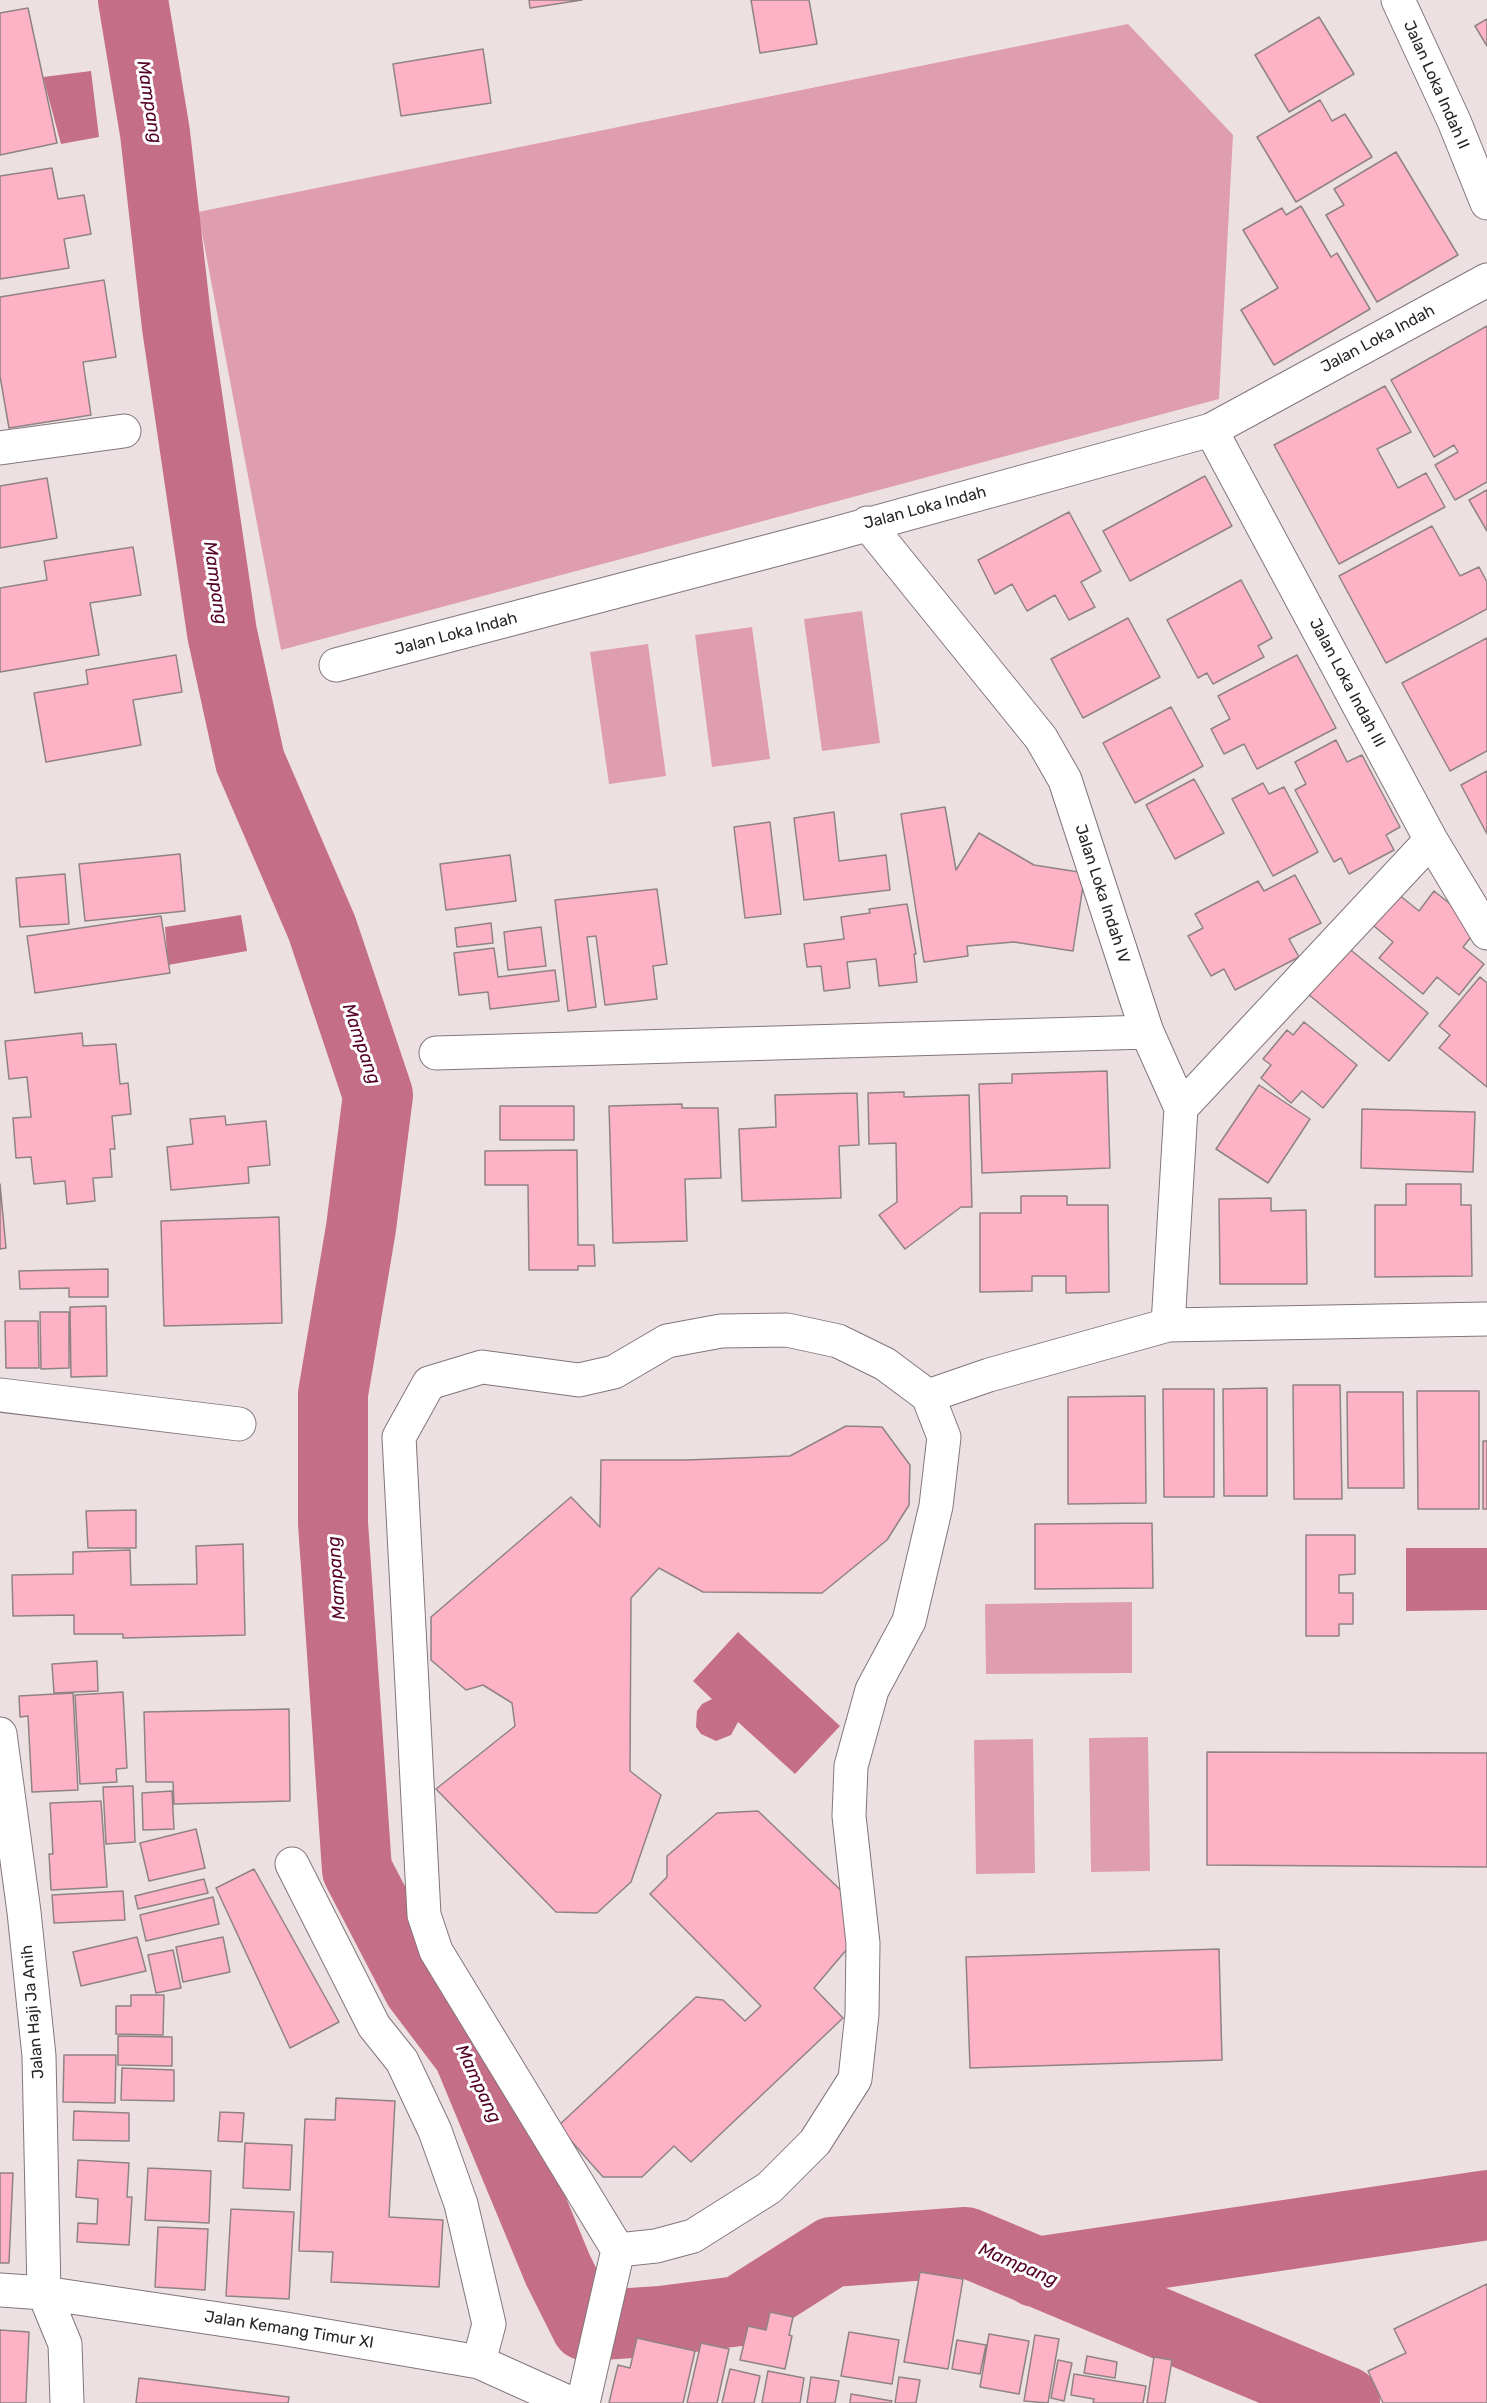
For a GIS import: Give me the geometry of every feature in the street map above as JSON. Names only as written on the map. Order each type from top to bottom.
[{"type":"street","name":"Jalan Loka Indah II","points":[[1398,0],[1454,121],[1487,202]]},
{"type":"street","name":"Jalan Loka Indah","points":[[336,665],[823,537],[1211,430],[1487,280]]},
{"type":"street","points":[[0,448],[124,430]]},
{"type":"street","name":"Jalan Loka Indah III","points":[[1211,430],[1431,840],[1487,933]]},
{"type":"street","name":"Jalan Loka Indah IV","points":[[867,523],[1041,738],[1065,780],[1147,1032],[1181,1108],[1168,1325]]},
{"type":"street","points":[[1181,1108],[1431,840]]},
{"type":"street","points":[[436,1053],[1147,1032]]},
{"type":"street","points":[[928,1396],[989,1375],[1168,1325],[1487,1319]]},
{"type":"street","points":[[572,2402],[590,2369],[618,2250],[436,1951],[424,1915],[399,1437],[429,1383],[482,1367],[579,1380],[614,1372],[667,1341],[721,1331],[787,1330],[838,1341],[885,1364],[928,1396],[944,1437],[936,1506],[909,1621],[872,1690],[851,1766],[849,1816],[863,1943],[862,2014],[855,2079],[815,2142],[769,2188],[693,2236],[656,2246],[618,2250]]},
{"type":"street","points":[[0,1395],[239,1424]]},
{"type":"street","name":"Jalan Haji Ja Anih","points":[[0,1734],[24,1912],[39,2056],[44,2293]]},
{"type":"street","points":[[292,1864],[374,2026],[402,2061],[435,2131],[460,2204],[489,2325],[479,2362]]},
{"type":"street","name":"Jalan Kemang Timur XI","points":[[0,2290],[44,2293],[286,2329],[479,2362],[572,2402]]},
{"type":"street","points":[[44,2293],[65,2344],[67,2403]]},
{"type":"shaded area","points":[[1128,24],[1233,135],[1219,399],[281,650],[198,212]]},
{"type":"shaded area","points":[[91,71],[99,137],[61,144],[43,77]]},
{"type":"shaded area","points":[[862,611],[880,743],[822,751],[804,619]]},
{"type":"shaded area","points":[[752,627],[770,759],[712,767],[695,635]]},
{"type":"shaded area","points":[[648,644],[666,776],[609,784],[590,652]]},
{"type":"shaded area","points":[[241,915],[247,951],[168,965],[165,927]]},
{"type":"shaded area","points":[[1406,1548],[1487,1548],[1487,1610],[1406,1611]]},
{"type":"shaded area","points":[[1132,1602],[1132,1673],[986,1674],[985,1604]]},
{"type":"shaded area","points":[[738,1632],[840,1726],[795,1774],[738,1722],[731,1735],[716,1741],[701,1734],[696,1727],[697,1711],[702,1704],[712,1699],[693,1681]]},
{"type":"shaded area","points":[[1148,1737],[1150,1871],[1091,1872],[1089,1738]]},
{"type":"shaded area","points":[[1033,1739],[1035,1873],[976,1874],[974,1740]]},
{"type":"building","points":[[529,0],[582,0],[530,8]]},
{"type":"building","points":[[751,0],[809,0],[817,44],[760,53]]},
{"type":"building","points":[[28,8],[57,143],[0,155],[0,13]]},
{"type":"building","points":[[1319,17],[1354,74],[1289,112],[1255,55]]},
{"type":"building","points":[[1487,19],[1487,46],[1475,26]]},
{"type":"building","points":[[483,49],[491,103],[401,116],[393,64]]},
{"type":"building","points":[[1320,100],[1332,121],[1345,114],[1372,157],[1296,202],[1257,137]]},
{"type":"building","points":[[1396,152],[1458,255],[1377,302],[1326,215],[1344,205],[1334,189]]},
{"type":"building","points":[[52,168],[58,199],[84,195],[91,234],[64,239],[69,268],[0,279],[0,176]]},
{"type":"building","points":[[1301,206],[1331,257],[1337,253],[1370,309],[1274,365],[1241,310],[1278,288],[1243,230],[1282,208],[1286,215]]},
{"type":"building","points":[[104,280],[116,357],[83,362],[91,415],[9,428],[0,376],[0,297]]},
{"type":"building","points":[[1487,326],[1487,482],[1455,500],[1435,465],[1458,452],[1454,445],[1434,457],[1391,380]]},
{"type":"building","points":[[1385,386],[1411,432],[1377,449],[1398,488],[1426,473],[1445,507],[1339,564],[1274,445]]},
{"type":"building","points":[[1205,476],[1232,526],[1130,581],[1103,531]]},
{"type":"building","points":[[47,478],[57,538],[0,548],[0,486]]},
{"type":"building","points":[[1487,490],[1487,531],[1469,500]]},
{"type":"building","points":[[1069,512],[1101,571],[1081,582],[1095,607],[1069,620],[1055,595],[1027,611],[1012,584],[995,594],[978,560]]},
{"type":"building","points":[[1432,526],[1460,576],[1479,567],[1487,582],[1487,609],[1386,663],[1339,576]]},
{"type":"building","points":[[133,547],[141,595],[90,603],[99,655],[0,672],[0,588],[47,580],[44,561]]},
{"type":"building","points":[[1241,580],[1272,638],[1258,646],[1264,657],[1213,684],[1207,673],[1198,678],[1167,620]]},
{"type":"building","points":[[1128,618],[1160,677],[1083,718],[1051,659]]},
{"type":"building","points":[[1487,638],[1487,751],[1450,771],[1402,683]]},
{"type":"building","points":[[176,655],[182,692],[133,700],[141,745],[46,762],[34,693],[88,684],[86,670]]},
{"type":"building","points":[[1297,655],[1336,728],[1257,769],[1244,744],[1224,754],[1211,729],[1230,719],[1218,696]]},
{"type":"building","points":[[1171,707],[1203,766],[1135,803],[1103,743]]},
{"type":"building","points":[[1336,740],[1347,762],[1362,755],[1400,827],[1386,835],[1394,850],[1349,874],[1341,858],[1334,862],[1295,790],[1306,784],[1295,762]]},
{"type":"building","points":[[1487,771],[1487,834],[1461,785]]},
{"type":"building","points":[[1194,779],[1224,833],[1175,859],[1146,805]]},
{"type":"building","points":[[1263,783],[1269,794],[1284,787],[1318,852],[1273,876],[1232,799]]},
{"type":"building","points":[[945,807],[956,870],[979,833],[1034,865],[1085,873],[1073,951],[1014,942],[967,946],[968,956],[924,962],[901,814]]},
{"type":"building","points":[[834,812],[839,861],[886,855],[890,890],[804,900],[794,818]]},
{"type":"building","points":[[770,822],[781,914],[745,918],[734,827]]},
{"type":"building","points":[[180,854],[185,911],[85,921],[79,864]]},
{"type":"building","points":[[510,855],[516,901],[446,910],[440,864]]},
{"type":"building","points":[[65,874],[69,924],[20,927],[16,878]]},
{"type":"building","points":[[1295,875],[1321,923],[1289,939],[1299,957],[1235,990],[1224,969],[1211,976],[1188,936],[1203,928],[1195,914],[1258,881],[1264,891]]},
{"type":"building","points":[[657,889],[667,964],[653,966],[657,999],[605,1005],[596,936],[587,937],[596,1007],[568,1011],[555,900]]},
{"type":"building","points":[[1393,890],[1419,911],[1434,891],[1479,927],[1463,947],[1484,964],[1459,995],[1437,977],[1423,994],[1379,958],[1393,942],[1368,921]]},
{"type":"building","points":[[907,904],[916,954],[914,954],[917,982],[879,986],[876,959],[847,962],[850,988],[824,991],[821,966],[807,967],[804,944],[844,939],[841,917],[870,913],[869,909]]},
{"type":"building","points":[[161,916],[170,973],[35,993],[27,936]]},
{"type":"building","points":[[491,923],[493,943],[457,947],[455,928]]},
{"type":"building","points":[[541,927],[546,966],[508,970],[504,932]]},
{"type":"building","points":[[1347,947],[1428,1013],[1389,1061],[1308,994]]},
{"type":"building","points":[[494,948],[498,977],[555,970],[559,1001],[490,1009],[488,992],[459,995],[454,953]]},
{"type":"building","points":[[1480,977],[1487,983],[1487,1087],[1439,1048],[1450,1035],[1439,1026]]},
{"type":"building","points":[[1304,1022],[1357,1065],[1323,1108],[1302,1091],[1291,1103],[1261,1078],[1271,1065],[1263,1059],[1287,1030],[1293,1035]]},
{"type":"building","points":[[82,1033],[83,1046],[116,1044],[120,1084],[128,1083],[131,1114],[112,1116],[115,1149],[110,1149],[112,1177],[93,1178],[95,1201],[67,1204],[65,1181],[34,1184],[31,1157],[16,1158],[13,1118],[31,1117],[27,1077],[9,1079],[5,1041]]},
{"type":"building","points":[[1107,1071],[1110,1168],[982,1173],[979,1084],[1012,1083],[1012,1074]]},
{"type":"building","points":[[1259,1085],[1310,1119],[1268,1183],[1216,1149]]},
{"type":"building","points":[[904,1092],[904,1097],[969,1095],[972,1207],[961,1207],[905,1249],[879,1215],[897,1202],[896,1143],[869,1144],[868,1093]]},
{"type":"building","points":[[857,1093],[859,1145],[839,1146],[841,1198],[742,1201],[739,1129],[776,1127],[775,1095]]},
{"type":"building","points":[[682,1104],[682,1108],[718,1108],[721,1178],[685,1179],[687,1241],[613,1243],[609,1106]]},
{"type":"building","points":[[500,1106],[574,1106],[574,1140],[500,1140]]},
{"type":"building","points":[[1362,1109],[1475,1112],[1473,1172],[1361,1168]]},
{"type":"building","points":[[225,1116],[226,1125],[266,1121],[270,1165],[248,1167],[249,1183],[171,1190],[167,1147],[193,1144],[190,1119]]},
{"type":"building","points":[[577,1150],[578,1245],[594,1245],[595,1266],[578,1266],[578,1270],[529,1270],[528,1185],[485,1185],[485,1151]]},
{"type":"building","points":[[0,1184],[6,1248],[0,1249]]},
{"type":"building","points":[[1406,1184],[1461,1184],[1461,1205],[1471,1205],[1472,1276],[1375,1277],[1375,1205],[1406,1205]]},
{"type":"building","points":[[1021,1196],[1067,1196],[1067,1205],[1108,1205],[1109,1292],[1066,1293],[1066,1276],[1032,1276],[1032,1291],[980,1292],[980,1213],[1021,1213]]},
{"type":"building","points":[[1271,1198],[1271,1211],[1306,1210],[1307,1284],[1220,1284],[1219,1199]]},
{"type":"building","points":[[279,1217],[282,1323],[164,1326],[161,1221]]},
{"type":"building","points":[[108,1269],[108,1297],[69,1297],[69,1288],[20,1289],[19,1271]]},
{"type":"building","points":[[106,1306],[107,1376],[71,1377],[70,1307]]},
{"type":"building","points":[[40,1312],[69,1312],[69,1368],[41,1369]]},
{"type":"building","points":[[5,1321],[38,1321],[39,1368],[6,1368]]},
{"type":"building","points":[[1293,1385],[1340,1385],[1342,1499],[1294,1499]]},
{"type":"building","points":[[1267,1388],[1267,1496],[1224,1496],[1223,1389]]},
{"type":"building","points":[[1163,1389],[1214,1389],[1214,1497],[1164,1497]]},
{"type":"building","points":[[1417,1391],[1479,1391],[1479,1509],[1418,1509]]},
{"type":"building","points":[[1347,1392],[1403,1392],[1404,1488],[1348,1488]]},
{"type":"building","points":[[1145,1396],[1146,1503],[1068,1504],[1068,1397]]},
{"type":"building","points":[[846,1426],[882,1427],[910,1465],[909,1505],[887,1540],[822,1593],[703,1592],[659,1568],[631,1598],[630,1771],[661,1795],[631,1882],[597,1913],[556,1912],[436,1789],[515,1726],[512,1703],[483,1685],[466,1690],[431,1660],[431,1617],[571,1497],[600,1527],[601,1460],[687,1460],[790,1456]]},
{"type":"building","points":[[1483,1441],[1487,1441],[1487,1509],[1483,1509]]},
{"type":"building","points":[[136,1510],[136,1548],[88,1548],[86,1511]]},
{"type":"building","points":[[1152,1523],[1153,1588],[1035,1589],[1035,1524]]},
{"type":"building","points":[[1306,1535],[1355,1535],[1355,1574],[1339,1575],[1339,1593],[1353,1593],[1353,1624],[1339,1624],[1339,1636],[1306,1636]]},
{"type":"building","points":[[243,1544],[245,1635],[123,1638],[123,1634],[74,1634],[74,1615],[13,1616],[12,1575],[73,1574],[73,1552],[130,1550],[131,1585],[197,1584],[196,1546]]},
{"type":"building","points":[[97,1661],[98,1691],[54,1693],[52,1664]]},
{"type":"building","points":[[123,1692],[127,1768],[116,1769],[117,1782],[80,1784],[75,1695]]},
{"type":"building","points":[[73,1693],[78,1790],[32,1792],[28,1716],[20,1717],[19,1696]]},
{"type":"building","points":[[289,1709],[290,1801],[174,1804],[173,1782],[146,1782],[144,1712]]},
{"type":"building","points":[[1207,1752],[1487,1753],[1487,1867],[1207,1865]]},
{"type":"building","points":[[133,1786],[135,1842],[106,1844],[103,1787]]},
{"type":"building","points":[[172,1791],[174,1829],[143,1830],[142,1793]]},
{"type":"building","points":[[101,1801],[107,1887],[51,1890],[49,1854],[53,1854],[50,1803]]},
{"type":"building","points":[[758,1811],[850,1899],[853,1942],[814,1988],[843,2018],[691,2162],[674,2146],[642,2177],[603,2177],[558,2126],[696,1997],[723,2000],[745,2021],[761,2006],[650,1894],[667,1877],[667,1856],[717,1813]]},
{"type":"building","points":[[196,1829],[205,1868],[149,1881],[140,1843]]},
{"type":"building","points":[[254,1869],[339,2022],[290,2048],[216,1888]]},
{"type":"building","points":[[204,1879],[208,1893],[138,1909],[135,1896]]},
{"type":"building","points":[[123,1891],[125,1920],[54,1923],[52,1895]]},
{"type":"building","points":[[213,1897],[219,1924],[146,1941],[140,1915]]},
{"type":"building","points":[[137,1937],[146,1971],[81,1986],[73,1952]]},
{"type":"building","points":[[223,1937],[230,1972],[183,1982],[176,1947]]},
{"type":"building","points":[[1219,1949],[1222,2060],[970,2068],[966,1957]]},
{"type":"building","points":[[173,1950],[181,1988],[156,1993],[148,1955]]},
{"type":"building","points":[[131,1995],[164,1995],[163,2035],[116,2034],[116,2006],[131,2006]]},
{"type":"building","points":[[118,2036],[172,2037],[172,2066],[118,2065]]},
{"type":"building","points":[[64,2055],[116,2055],[115,2103],[63,2102]]},
{"type":"building","points":[[122,2068],[174,2070],[174,2101],[121,2100]]},
{"type":"building","points":[[336,2098],[395,2101],[389,2217],[443,2220],[439,2287],[331,2282],[333,2252],[299,2251],[305,2119],[335,2120]]},
{"type":"building","points":[[74,2111],[129,2113],[129,2141],[73,2140]]},
{"type":"building","points":[[220,2112],[244,2113],[242,2142],[218,2141]]},
{"type":"building","points":[[245,2143],[292,2145],[290,2190],[243,2188]]},
{"type":"building","points":[[78,2160],[129,2163],[127,2197],[132,2197],[129,2245],[77,2242],[78,2223],[97,2224],[98,2199],[76,2197]]},
{"type":"building","points":[[148,2168],[211,2171],[209,2223],[145,2220]]},
{"type":"building","points":[[0,2173],[13,2173],[9,2263],[0,2263]]},
{"type":"building","points":[[231,2209],[294,2212],[289,2299],[226,2296]]},
{"type":"building","points":[[158,2227],[208,2229],[205,2290],[155,2287]]},
{"type":"building","points":[[920,2272],[963,2279],[948,2369],[904,2362]]},
{"type":"building","points":[[1487,2284],[1487,2403],[1383,2403],[1368,2371],[1406,2353],[1394,2329]]},
{"type":"building","points":[[770,2312],[793,2317],[789,2335],[792,2336],[785,2369],[740,2360],[748,2326],[766,2330]]},
{"type":"building","points":[[0,2330],[29,2332],[26,2403],[0,2403]]},
{"type":"building","points":[[849,2332],[899,2340],[892,2384],[841,2376]]},
{"type":"building","points":[[989,2334],[1029,2341],[1019,2394],[980,2387]]},
{"type":"building","points":[[1035,2335],[1059,2339],[1048,2403],[1024,2401]]},
{"type":"building","points":[[637,2338],[695,2351],[683,2403],[609,2403],[618,2365],[630,2368]]},
{"type":"building","points":[[957,2340],[986,2345],[980,2374],[952,2369]]},
{"type":"building","points":[[701,2343],[729,2349],[717,2403],[687,2403]]},
{"type":"building","points":[[1087,2356],[1117,2362],[1115,2378],[1084,2373]]},
{"type":"building","points":[[1154,2357],[1172,2360],[1165,2403],[1147,2403]]},
{"type":"building","points":[[1058,2360],[1072,2363],[1064,2401],[1051,2398]]},
{"type":"building","points":[[730,2369],[760,2376],[754,2403],[722,2403]]},
{"type":"building","points":[[768,2371],[804,2378],[800,2403],[762,2403]]},
{"type":"building","points":[[1074,2374],[1146,2386],[1143,2403],[1093,2403],[1094,2399],[1071,2395]]},
{"type":"building","points":[[811,2377],[839,2381],[835,2403],[807,2403]]},
{"type":"building","points":[[899,2377],[920,2380],[916,2403],[895,2403]]},
{"type":"building","points":[[139,2378],[289,2397],[288,2403],[136,2403]]},
{"type":"building","points":[[851,2394],[892,2401],[891,2403],[850,2403]]},
{"type":"waterway","name":"Mampang","points":[[133,0],[155,133],[177,327],[222,633],[250,761],[322,928],[378,1095],[361,1228],[333,1394],[333,1523],[357,1870],[418,1987],[468,2053],[558,2270],[586,2326],[661,2321],[739,2311],[832,2252],[966,2242],[1345,2401],[1345,2403]]},
{"type":"waterway","points":[[1035,2272],[1487,2205]]}]
